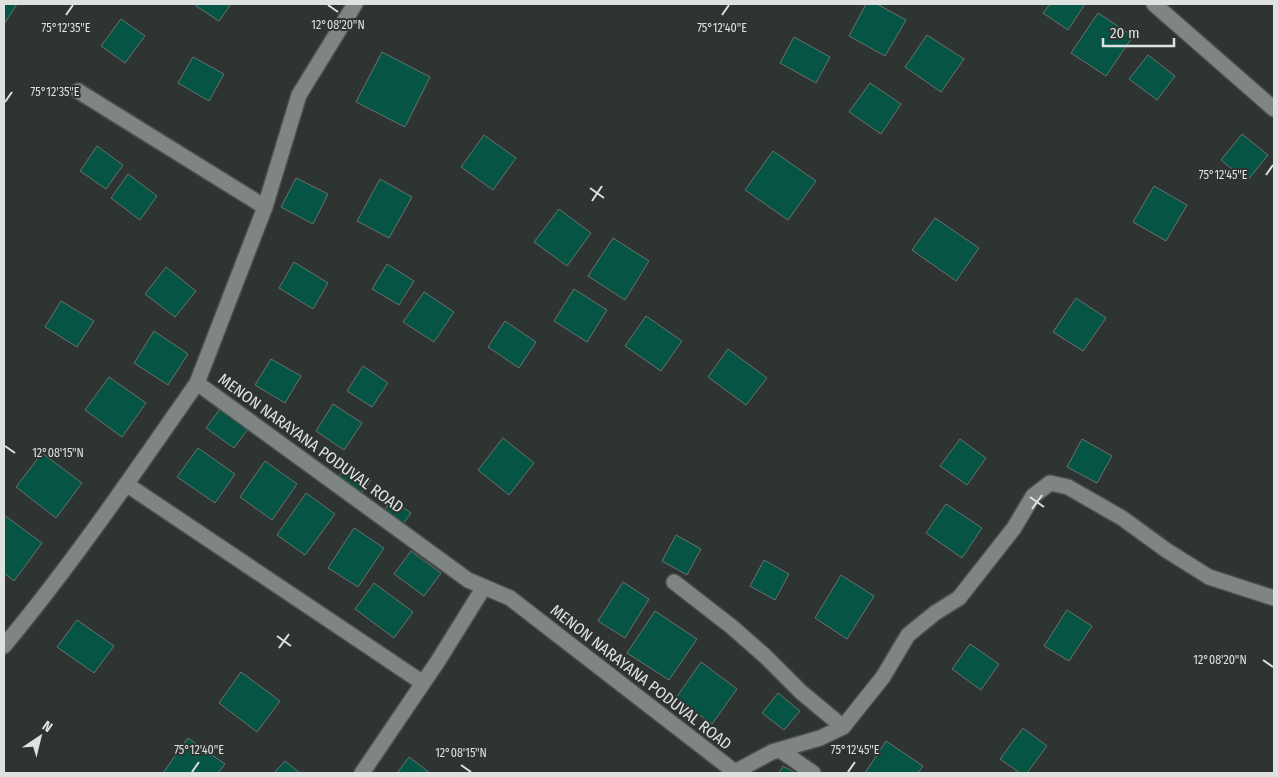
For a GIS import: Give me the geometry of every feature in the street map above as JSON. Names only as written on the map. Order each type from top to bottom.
[{"type":"street","name":"MENON NARAYANA PODUVAL ROAD","points":[[355,4],[299,96],[265,207],[198,383],[468,580],[510,598],[735,773]]},
{"type":"street","points":[[1154,4],[1274,109]]},
{"type":"street","points":[[78,92],[265,207]]},
{"type":"street","points":[[4,646],[32,613],[198,383]]},
{"type":"street","points":[[735,773],[772,752],[820,738],[843,727],[883,677],[908,635],[935,613],[960,598],[1014,528],[1033,496],[1050,483],[1068,487],[1122,518],[1166,550],[1209,577],[1274,598]]},
{"type":"street","points":[[126,484],[423,683]]},
{"type":"street","points":[[674,582],[732,627],[843,727]]},
{"type":"street","points":[[362,773],[423,683],[484,587]]},
{"type":"street","points":[[780,750],[813,773]]},
{"type":"building","points":[[4,4],[17,4],[4,24]]},
{"type":"building","points":[[197,4],[231,4],[219,21],[196,6]]},
{"type":"building","points":[[866,4],[877,4],[906,20],[885,56],[849,36]]},
{"type":"building","points":[[1050,4],[1085,4],[1068,30],[1043,13]]},
{"type":"building","points":[[1098,13],[1133,36],[1106,76],[1071,53]]},
{"type":"building","points":[[121,19],[145,36],[125,63],[101,46]]},
{"type":"building","points":[[927,35],[964,59],[941,92],[905,67]]},
{"type":"building","points":[[794,37],[830,57],[816,83],[780,63]]},
{"type":"building","points":[[382,52],[430,77],[405,127],[356,102]]},
{"type":"building","points":[[1148,55],[1175,76],[1157,100],[1129,79]]},
{"type":"building","points":[[193,57],[224,74],[209,101],[178,83]]},
{"type":"building","points":[[870,83],[901,104],[881,134],[849,112]]},
{"type":"building","points":[[1242,134],[1268,155],[1247,181],[1221,160]]},
{"type":"building","points":[[484,135],[516,158],[493,190],[461,167]]},
{"type":"building","points":[[97,146],[123,165],[106,189],[80,171]]},
{"type":"building","points":[[773,151],[816,181],[788,220],[745,190]]},
{"type":"building","points":[[128,174],[157,196],[140,220],[111,198]]},
{"type":"building","points":[[296,178],[328,194],[313,224],[281,207]]},
{"type":"building","points":[[380,179],[412,197],[389,238],[357,221]]},
{"type":"building","points":[[1154,186],[1187,205],[1166,241],[1133,222]]},
{"type":"building","points":[[559,209],[591,233],[567,266],[534,242]]},
{"type":"building","points":[[935,218],[979,248],[956,281],[912,250]]},
{"type":"building","points":[[613,238],[649,261],[625,300],[588,276]]},
{"type":"building","points":[[294,262],[328,283],[313,309],[279,288]]},
{"type":"building","points":[[387,264],[414,281],[399,305],[372,289]]},
{"type":"building","points":[[166,267],[196,291],[175,317],[145,294]]},
{"type":"building","points":[[574,289],[607,310],[587,342],[554,321]]},
{"type":"building","points":[[424,292],[454,312],[434,342],[403,322]]},
{"type":"building","points":[[1076,298],[1106,318],[1083,351],[1053,332]]},
{"type":"building","points":[[61,301],[94,321],[77,347],[45,327]]},
{"type":"building","points":[[646,316],[682,341],[661,371],[625,346]]},
{"type":"building","points":[[505,321],[536,342],[519,368],[488,347]]},
{"type":"building","points":[[154,331],[188,354],[168,385],[134,363]]},
{"type":"building","points":[[728,349],[767,378],[746,405],[708,377]]},
{"type":"building","points":[[271,359],[301,376],[285,403],[255,385]]},
{"type":"building","points":[[363,366],[388,383],[372,407],[347,391]]},
{"type":"building","points":[[109,377],[146,403],[122,437],[85,410]]},
{"type":"building","points":[[333,404],[362,423],[344,450],[316,431]]},
{"type":"building","points":[[220,409],[248,429],[234,448],[206,428]]},
{"type":"building","points":[[503,438],[534,463],[509,495],[478,470]]},
{"type":"building","points":[[960,439],[986,458],[967,485],[940,466]]},
{"type":"building","points":[[1082,439],[1112,456],[1097,483],[1067,467]]},
{"type":"building","points":[[198,448],[235,474],[215,503],[177,477]]},
{"type":"building","points":[[42,453],[82,483],[56,518],[16,487]]},
{"type":"building","points":[[265,461],[297,484],[272,520],[240,497]]},
{"type":"building","points":[[348,463],[371,480],[360,495],[337,479]]},
{"type":"building","points":[[306,493],[335,514],[305,555],[277,535]]},
{"type":"building","points":[[392,499],[411,513],[403,524],[384,511]]},
{"type":"building","points":[[946,504],[982,528],[962,558],[926,533]]},
{"type":"building","points":[[4,515],[42,543],[14,581],[4,573]]},
{"type":"building","points":[[354,528],[384,548],[358,587],[328,568]]},
{"type":"building","points":[[676,535],[701,549],[687,575],[662,561]]},
{"type":"building","points":[[411,551],[441,573],[424,596],[394,574]]},
{"type":"building","points":[[764,560],[789,574],[775,600],[750,586]]},
{"type":"building","points":[[841,575],[874,596],[847,639],[815,618]]},
{"type":"building","points":[[623,582],[649,599],[625,638],[598,621]]},
{"type":"building","points":[[374,583],[413,612],[394,638],[355,609]]},
{"type":"building","points":[[1067,610],[1092,626],[1069,661],[1044,646]]},
{"type":"building","points":[[655,611],[697,639],[669,680],[627,653]]},
{"type":"building","points":[[77,620],[114,646],[94,673],[57,647]]},
{"type":"building","points":[[970,644],[999,664],[981,690],[952,669]]},
{"type":"building","points":[[701,662],[737,689],[712,724],[676,698]]},
{"type":"building","points":[[241,672],[280,701],[257,732],[219,703]]},
{"type":"building","points":[[778,693],[800,711],[784,730],[762,713]]},
{"type":"building","points":[[1023,728],[1047,746],[1027,773],[1020,773],[1000,759]]},
{"type":"building","points":[[188,738],[225,764],[218,773],[163,773]]},
{"type":"building","points":[[886,741],[923,766],[918,773],[865,773]]},
{"type":"building","points":[[409,757],[430,773],[397,773]]},
{"type":"building","points":[[285,761],[300,773],[274,773]]},
{"type":"building","points":[[783,766],[795,773],[779,773]]}]
